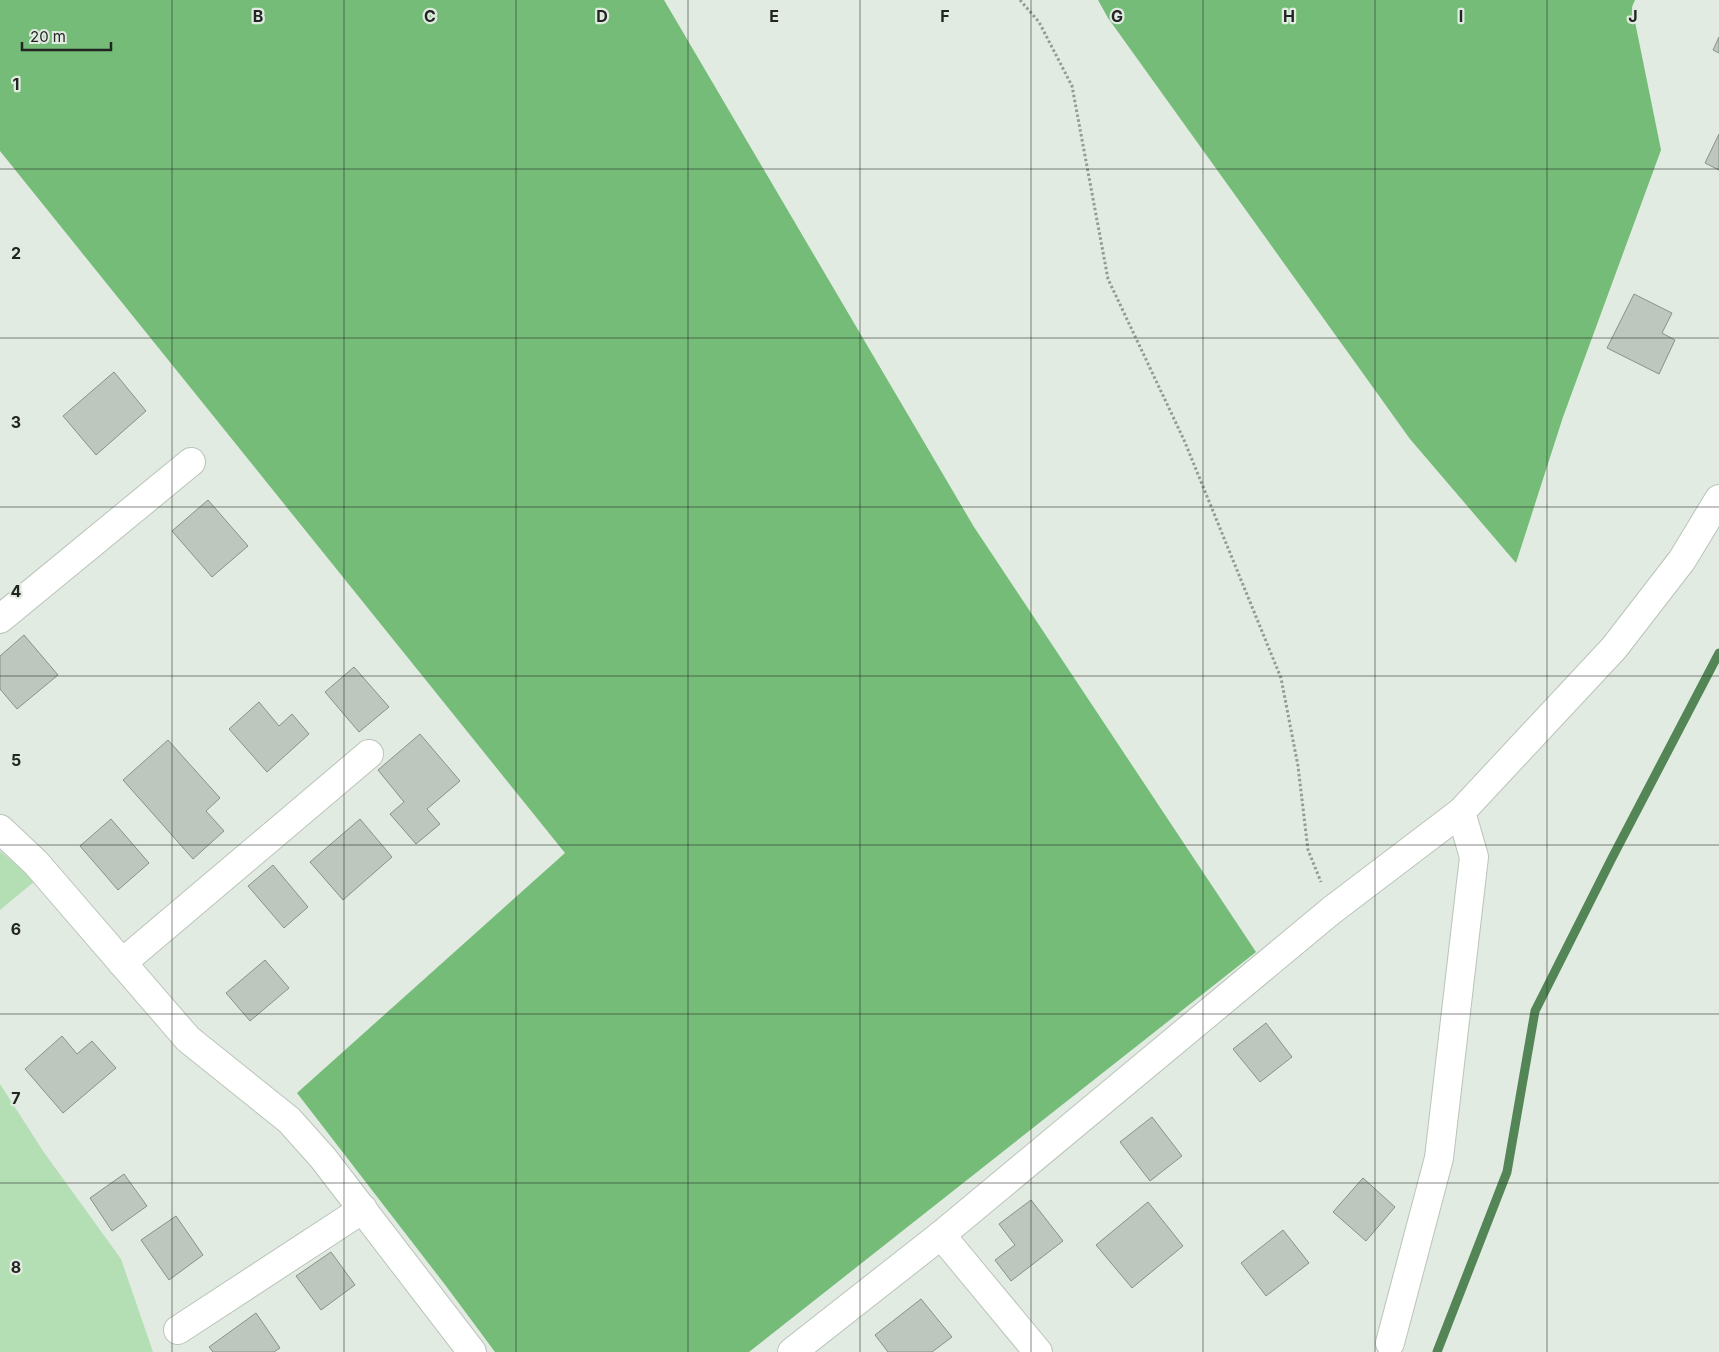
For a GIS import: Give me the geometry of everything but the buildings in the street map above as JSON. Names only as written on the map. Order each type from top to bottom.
[{"type":"street","points":[[0,619],[190,462]]},
{"type":"street","points":[[792,1352],[941,1236],[1332,910],[1461,812],[1614,648],[1682,560],[1719,499]]},
{"type":"street","points":[[122,963],[369,754]]},
{"type":"street","points":[[1390,1343],[1439,1158],[1474,857],[1461,812]]},
{"type":"street","points":[[0,830],[36,863],[188,1039],[290,1120],[323,1158],[472,1352]]},
{"type":"street","points":[[178,1330],[363,1209]]},
{"type":"street","points":[[941,1236],[1038,1352]]},
{"type":"path","points":[[1020,0],[1039,22],[1072,86],[1108,279],[1184,440],[1282,678],[1298,766],[1308,850],[1332,910]]},
{"type":"green space","points":[[0,0],[664,0],[974,527],[1256,952],[749,1352],[495,1352],[297,1093],[565,853],[0,151]]},
{"type":"green space","points":[[1098,0],[1635,0],[1632,7],[1661,150],[1563,417],[1516,563],[1410,439],[1108,18]]},
{"type":"green space","points":[[0,851],[35,881],[0,910]]},
{"type":"green space","points":[[0,1084],[43,1151],[121,1259],[153,1352],[0,1352]]},
{"type":"waterway","points":[[1437,1352],[1507,1172],[1535,1011],[1719,653]]}]
